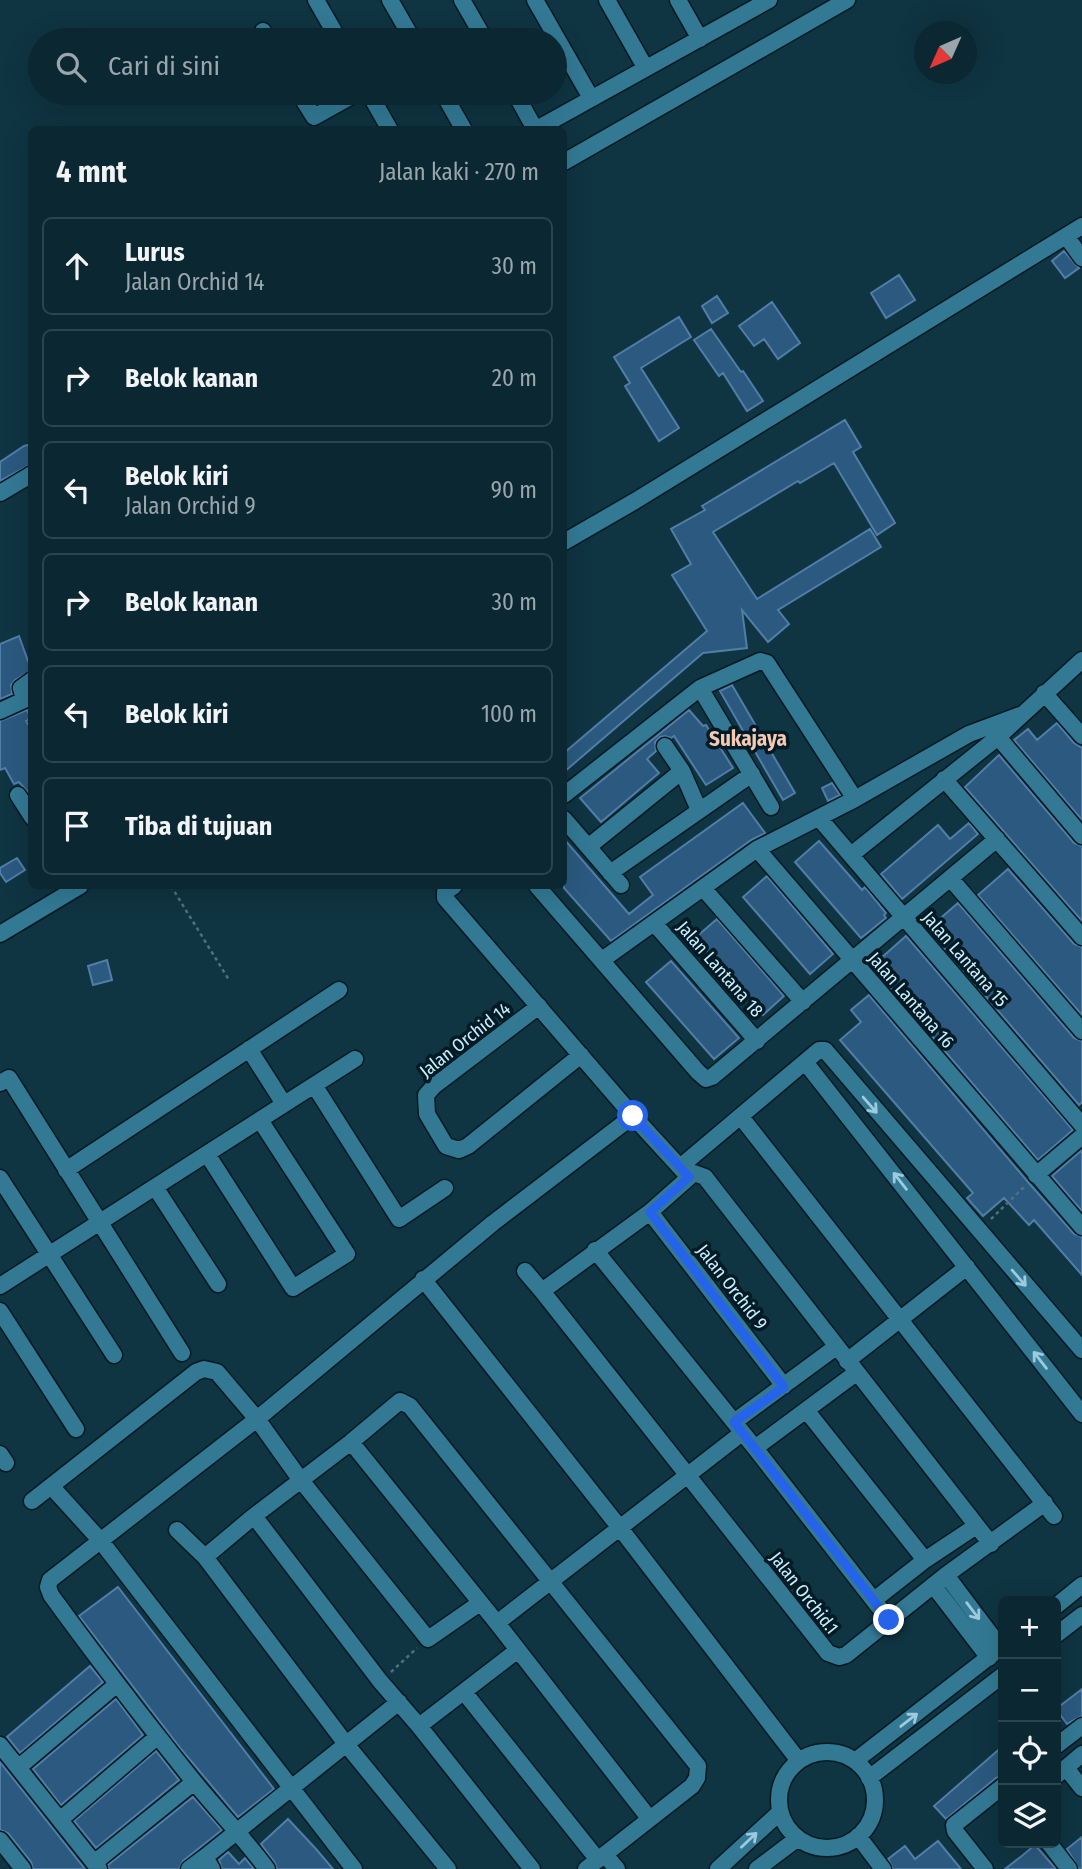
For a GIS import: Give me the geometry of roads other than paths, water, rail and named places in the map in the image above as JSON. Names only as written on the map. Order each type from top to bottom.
[{"type":"street","points":[[316,0],[332,28]]},
{"type":"street","points":[[390,0],[406,28]]},
{"type":"street","points":[[462,0],[478,28]]},
{"type":"street","points":[[535,0],[551,28]]},
{"type":"street","points":[[607,0],[645,67]]},
{"type":"street","points":[[678,0],[700,39]]},
{"type":"street","points":[[567,160],[848,0]]},
{"type":"street","points":[[540,126],[700,39],[759,2]]},
{"type":"street","points":[[567,56],[591,98]]},
{"type":"street","points":[[306,105],[314,117],[336,105]]},
{"type":"street","points":[[376,105],[388,126]]},
{"type":"street","points":[[450,105],[462,126]]},
{"type":"street","points":[[522,105],[533,126]]},
{"type":"street","points":[[567,540],[1082,226]]},
{"type":"street","points":[[1066,236],[1082,258]]},
{"type":"street","points":[[0,493],[28,476]]},
{"type":"street","points":[[851,855],[998,737],[1082,660]]},
{"type":"street","points":[[567,793],[700,688],[760,661],[767,663],[855,799]]},
{"type":"street","points":[[0,711],[24,699],[21,688],[28,683]]},
{"type":"street","points":[[700,688],[771,807]]},
{"type":"street","points":[[1044,693],[1082,736]]},
{"type":"street","points":[[601,960],[757,849],[855,799],[969,734],[1020,715]]},
{"type":"street","points":[[998,737],[1082,836]]},
{"type":"street","points":[[665,746],[682,771],[699,810]]},
{"type":"street","points":[[588,847],[682,771]]},
{"type":"street","points":[[567,822],[615,879],[699,810],[752,774]]},
{"type":"street","points":[[944,779],[1082,937]]},
{"type":"street","points":[[18,795],[28,811]]},
{"type":"street","name":"Jalan Lantana 15","points":[[819,818],[1082,1125]]},
{"type":"street","points":[[540,889],[706,1079],[757,1041],[997,839]]},
{"type":"street","name":"Jalan Lantana 16","points":[[757,849],[1082,1227]]},
{"type":"street","points":[[950,878],[1082,1031]]},
{"type":"street","points":[[703,888],[803,1002]]},
{"type":"street","points":[[0,934],[72,889]]},
{"type":"street","name":"Jalan Orchid 14","points":[[450,892],[539,1006],[684,1172]]},
{"type":"street","name":"Jalan Lantana 18","points":[[654,923],[757,1041]]},
{"type":"street","points":[[66,1170],[340,990]]},
{"type":"street","name":"Jalan Orchid 14","points":[[539,1006],[434,1086],[426,1095],[427,1114],[446,1146],[458,1150],[468,1146],[582,1055]]},
{"type":"street","points":[[249,1049],[284,1104]]},
{"type":"street","points":[[542,1291],[650,1212],[684,1172],[741,1117],[819,1050],[827,1052],[1082,1350]]},
{"type":"street","points":[[0,1286],[355,1059]]},
{"type":"street","points":[[805,1062],[1082,1414]]},
{"type":"street","points":[[0,1083],[9,1077],[182,1353]]},
{"type":"street","points":[[314,1085],[399,1219],[445,1188]]},
{"type":"street","points":[[267,1869],[239,1831],[194,1782],[116,1685],[51,1595],[48,1587],[50,1580],[257,1419],[423,1279],[633,1116]]},
{"type":"street","points":[[741,1117],[901,1318]]},
{"type":"street","points":[[206,1154],[293,1288],[346,1254],[260,1120]]},
{"type":"street","points":[[1036,1175],[1082,1136]]},
{"type":"street","points":[[684,1172],[705,1177],[991,1544]]},
{"type":"street","points":[[0,1178],[114,1355]]},
{"type":"street","points":[[155,1187],[218,1284]]},
{"type":"street","name":"Jalan Orchid 9","points":[[650,1212],[784,1387]]},
{"type":"street","points":[[595,1250],[889,1620]]},
{"type":"street","points":[[755,1448],[806,1410],[901,1318],[967,1267]]},
{"type":"street","name":"Jalan Orchid.1","points":[[525,1271],[828,1653],[839,1657],[846,1655],[946,1575],[1049,1509],[901,1318]]},
{"type":"street","points":[[423,1279],[620,1528],[799,1761]]},
{"type":"street","points":[[0,1311],[76,1429]]},
{"type":"street","points":[[497,1623],[689,1475],[738,1427],[836,1347]]},
{"type":"street","points":[[32,1501],[196,1372],[204,1369],[217,1372],[257,1419],[300,1479],[428,1639],[480,1603]]},
{"type":"street","points":[[205,1557],[300,1479],[351,1442],[391,1407],[400,1401],[405,1402],[698,1766],[697,1778],[692,1786],[594,1864]]},
{"type":"street","points":[[806,1410],[925,1560]]},
{"type":"street","points":[[351,1442],[649,1818]]},
{"type":"street","points":[[51,1486],[100,1540],[354,1869]]},
{"type":"street","points":[[254,1516],[380,1681],[532,1869]]},
{"type":"street","points":[[874,1600],[925,1560],[976,1527]]},
{"type":"street","points":[[177,1530],[205,1557],[346,1744],[448,1869]]},
{"type":"street","points":[[946,1575],[998,1651]]},
{"type":"street","points":[[933,1585],[998,1651]]},
{"type":"street","points":[[1061,1602],[1082,1585]]},
{"type":"street","points":[[1061,1631],[1082,1615]]},
{"type":"street","points":[[419,1726],[518,1650]]},
{"type":"street","points":[[855,1761],[998,1651]]},
{"type":"street","points":[[869,1778],[998,1682]]},
{"type":"street","points":[[19,1767],[116,1685]]},
{"type":"street","points":[[464,1692],[594,1864],[617,1869]]},
{"type":"street","points":[[189,1869],[209,1863],[239,1831],[399,1702]]},
{"type":"street","points":[[1061,1736],[1082,1726]]},
{"type":"street","points":[[61,1819],[158,1736]]},
{"type":"street","points":[[0,1745],[97,1866],[194,1782]]},
{"type":"street","points":[[817,1753],[837,1753],[855,1761],[869,1778],[875,1798],[873,1809],[865,1828],[858,1836],[849,1842],[828,1847],[798,1838],[784,1822],[780,1812],[780,1789],[790,1768],[799,1761],[817,1753]]},
{"type":"street","points":[[1082,1754],[1061,1772],[1082,1788]]},
{"type":"street","points":[[985,1869],[955,1831],[954,1825],[998,1790]]},
{"type":"street","points":[[718,1869],[780,1812]]},
{"type":"street","points":[[858,1836],[883,1869]]},
{"type":"street","points":[[757,1869],[798,1838]]},
{"type":"street","points":[[0,1840],[23,1869]]},
{"type":"street","points":[[1053,1848],[1069,1869]]},
{"type":"district","name":"Sukajaya","points":[[748,739]]}]
